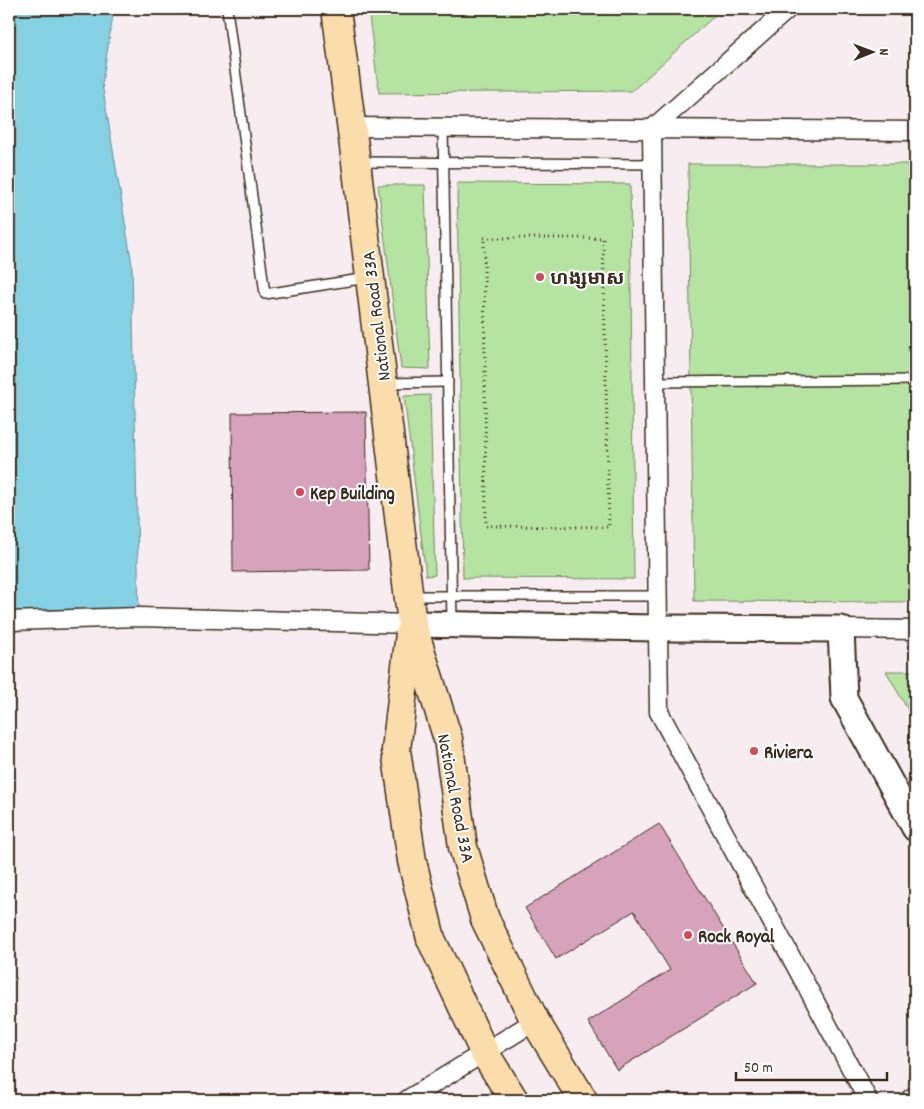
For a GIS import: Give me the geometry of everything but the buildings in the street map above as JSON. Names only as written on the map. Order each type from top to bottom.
[{"type":"main road","name":"National Road 33A","points":[[336,9],[412,624],[448,739],[463,847],[485,918],[535,1021],[583,1100]]},
{"type":"main road","name":"National Road 33A","points":[[412,624],[396,750],[412,861],[431,939],[484,1052],[514,1100]]},
{"type":"street","points":[[652,129],[788,9]]},
{"type":"street","points":[[352,127],[915,132]]},
{"type":"street","points":[[652,129],[660,712],[868,1100]]},
{"type":"street","points":[[9,621],[139,617],[452,625],[915,630]]},
{"type":"street","points":[[841,629],[844,698],[915,828]]},
{"type":"street","points":[[407,1100],[535,1021]]},
{"type":"street","points":[[909,1100],[915,1096]]},
{"type":"lane","points":[[227,9],[266,294],[370,278]]},
{"type":"lane","points":[[443,128],[452,625]]},
{"type":"lane","points":[[356,162],[653,164]]},
{"type":"lane","points":[[655,382],[915,380]]},
{"type":"lane","points":[[382,383],[448,382]]},
{"type":"lane","points":[[408,596],[658,596]]},
{"type":"path","points":[[484,238],[602,238],[609,527],[486,526],[484,238]]},
{"type":"green space","points":[[368,9],[722,9],[632,91],[379,93]]},
{"type":"green space","points":[[688,164],[915,164],[915,602],[694,601]]},
{"type":"green space","points":[[457,183],[630,184],[634,579],[463,578]]},
{"type":"green space","points":[[378,185],[425,185],[430,369],[401,368]]},
{"type":"green space","points":[[430,395],[435,575],[426,576],[404,396]]},
{"type":"green space","points":[[886,671],[915,671],[915,723]]},
{"type":"water","points":[[9,9],[114,9],[102,84],[132,264],[139,617],[9,614]]},
{"type":"place","name":"ហង្សមាស","points":[[540,277]]},
{"type":"place","name":"Kep Building","points":[[300,492]]},
{"type":"place","name":"Riviera","points":[[754,751]]},
{"type":"place","name":"Rock Royal","points":[[688,935]]}]
